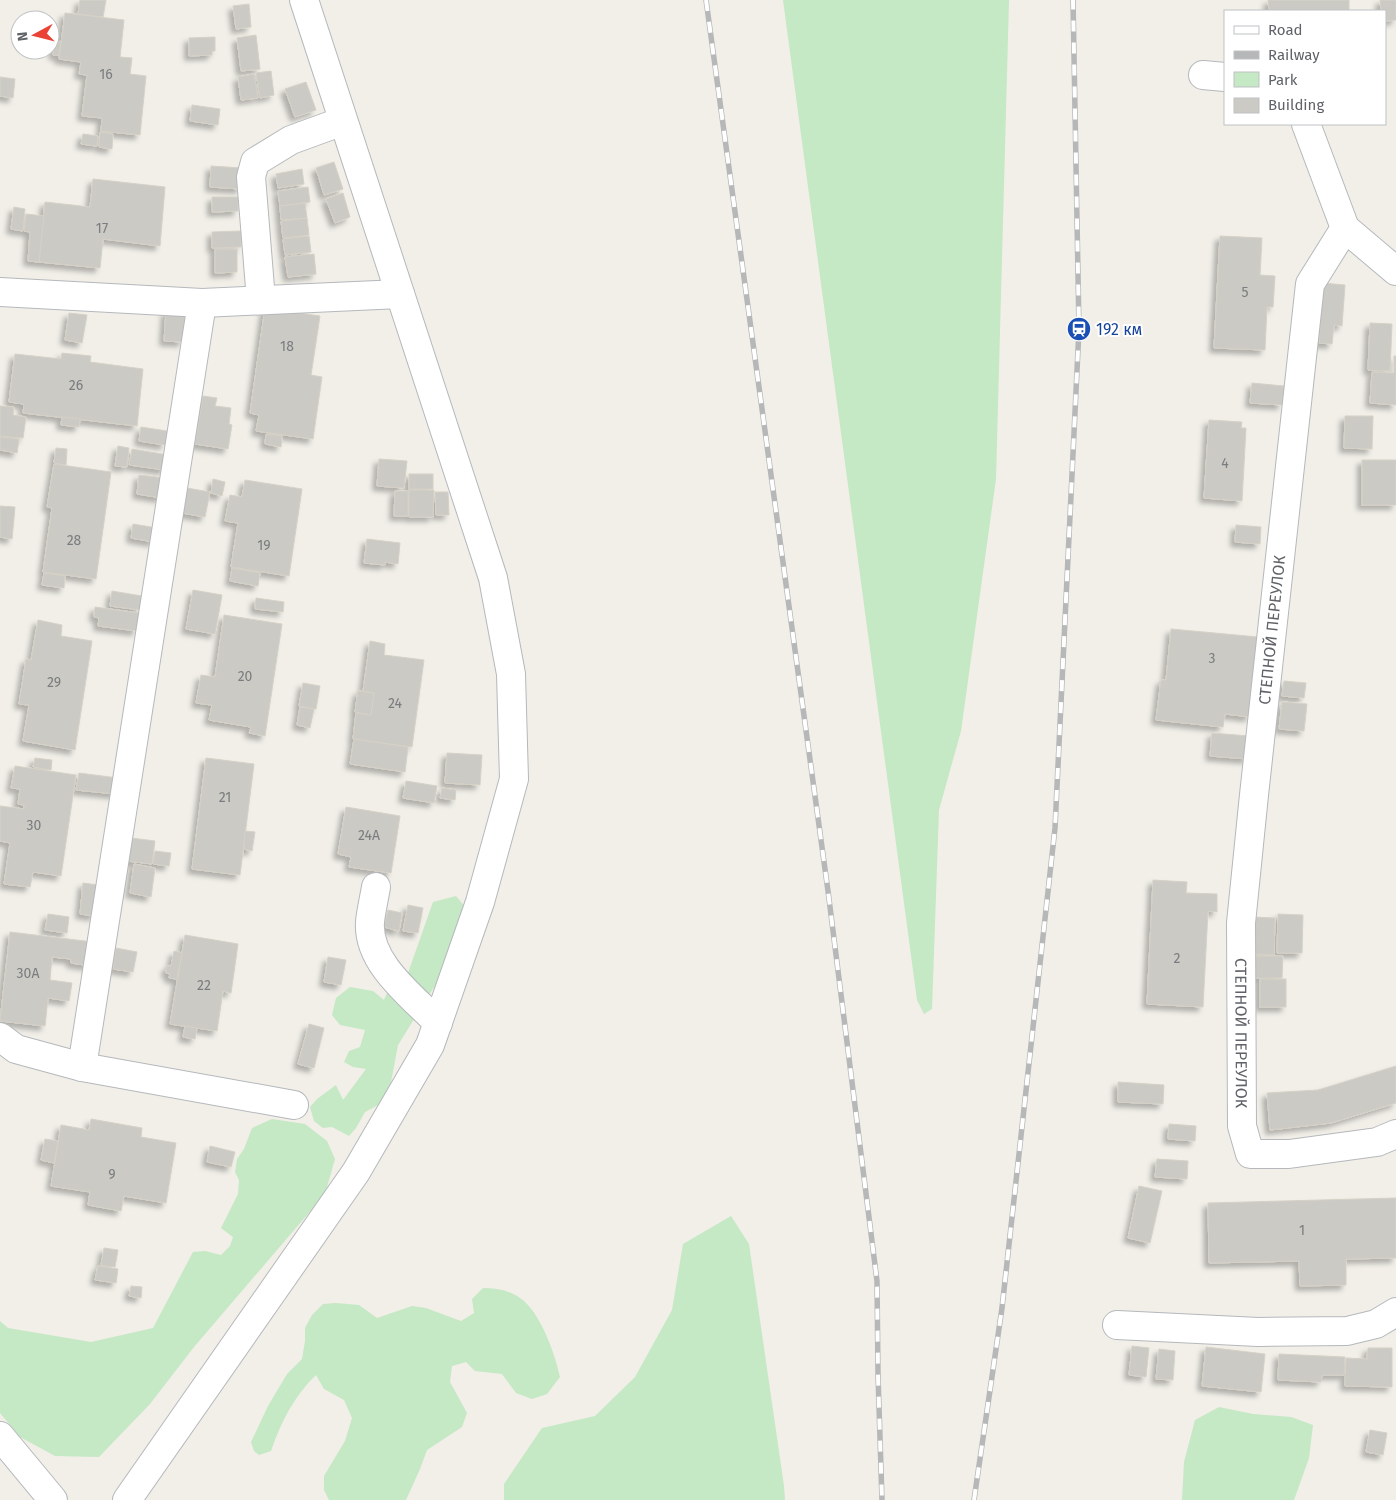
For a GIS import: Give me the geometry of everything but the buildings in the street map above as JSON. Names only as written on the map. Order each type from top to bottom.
[{"type":"street","points":[[127,1500],[356,1172],[430,1045],[480,902],[514,779],[511,674],[493,578],[304,0]]},
{"type":"street","points":[[261,300],[251,177],[254,162],[291,140],[343,121]]},
{"type":"street","points":[[1306,125],[1345,228],[1396,271]]},
{"type":"street","name":"СТЕПНОЙ ПЕРЕУЛОК","points":[[1345,228],[1310,284],[1241,923],[1242,1126],[1250,1154],[1299,1152],[1377,1142],[1396,1134]]},
{"type":"street","points":[[0,292],[202,303],[400,294]]},
{"type":"street","points":[[82,1067],[202,303]]},
{"type":"street","points":[[376,888],[370,923],[372,944],[382,965],[438,1023]]},
{"type":"street","points":[[0,1037],[16,1049],[82,1067],[294,1105]]},
{"type":"street","points":[[1117,1325],[1258,1332],[1347,1331],[1376,1324],[1396,1312]]},
{"type":"street","points":[[0,1436],[53,1500]]},
{"type":"green space","points":[[783,0],[1009,0],[996,479],[961,731],[939,810],[932,1009],[924,1014],[917,1000]]},
{"type":"green space","points":[[456,896],[466,908],[457,938],[436,984],[398,1045],[391,1082],[380,1104],[365,1112],[349,1136],[332,1127],[323,1128],[314,1121],[310,1107],[317,1099],[336,1085],[343,1100],[366,1069],[353,1067],[344,1062],[349,1051],[360,1047],[365,1030],[340,1025],[332,1015],[336,998],[350,987],[373,991],[384,1000],[390,986],[408,973],[433,902]]},
{"type":"green space","points":[[272,1119],[305,1124],[327,1141],[335,1159],[325,1194],[194,1347],[150,1404],[99,1457],[55,1456],[20,1437],[0,1413],[0,1321],[8,1328],[91,1342],[153,1328],[193,1252],[205,1251],[221,1255],[230,1246],[233,1237],[221,1228],[238,1194],[239,1180],[235,1172],[237,1159],[244,1149],[252,1128]]},
{"type":"green space","points":[[731,1216],[749,1244],[785,1500],[504,1500],[504,1484],[542,1428],[595,1416],[635,1377],[672,1310],[683,1244]]},
{"type":"green space","points":[[483,1288],[507,1291],[516,1295],[527,1304],[546,1334],[560,1377],[547,1394],[532,1399],[516,1393],[502,1374],[475,1371],[466,1362],[452,1366],[450,1382],[467,1413],[462,1427],[427,1450],[406,1500],[329,1500],[324,1490],[324,1476],[345,1441],[352,1418],[344,1400],[324,1389],[316,1375],[289,1410],[271,1451],[259,1455],[254,1451],[251,1442],[268,1406],[287,1374],[302,1359],[305,1328],[312,1315],[323,1304],[359,1305],[377,1318],[412,1306],[426,1308],[461,1321],[474,1313],[472,1299]]},
{"type":"green space","points":[[1219,1407],[1253,1414],[1291,1417],[1313,1425],[1309,1458],[1294,1500],[1182,1500],[1184,1462],[1195,1420]]},
{"type":"railway","points":[[706,0],[828,891],[877,1281],[882,1500]]},
{"type":"railway","points":[[974,1500],[1002,1308],[1055,828],[1079,329],[1073,0]]},
{"type":"place","name":"192 км","points":[[1079,329]]}]
